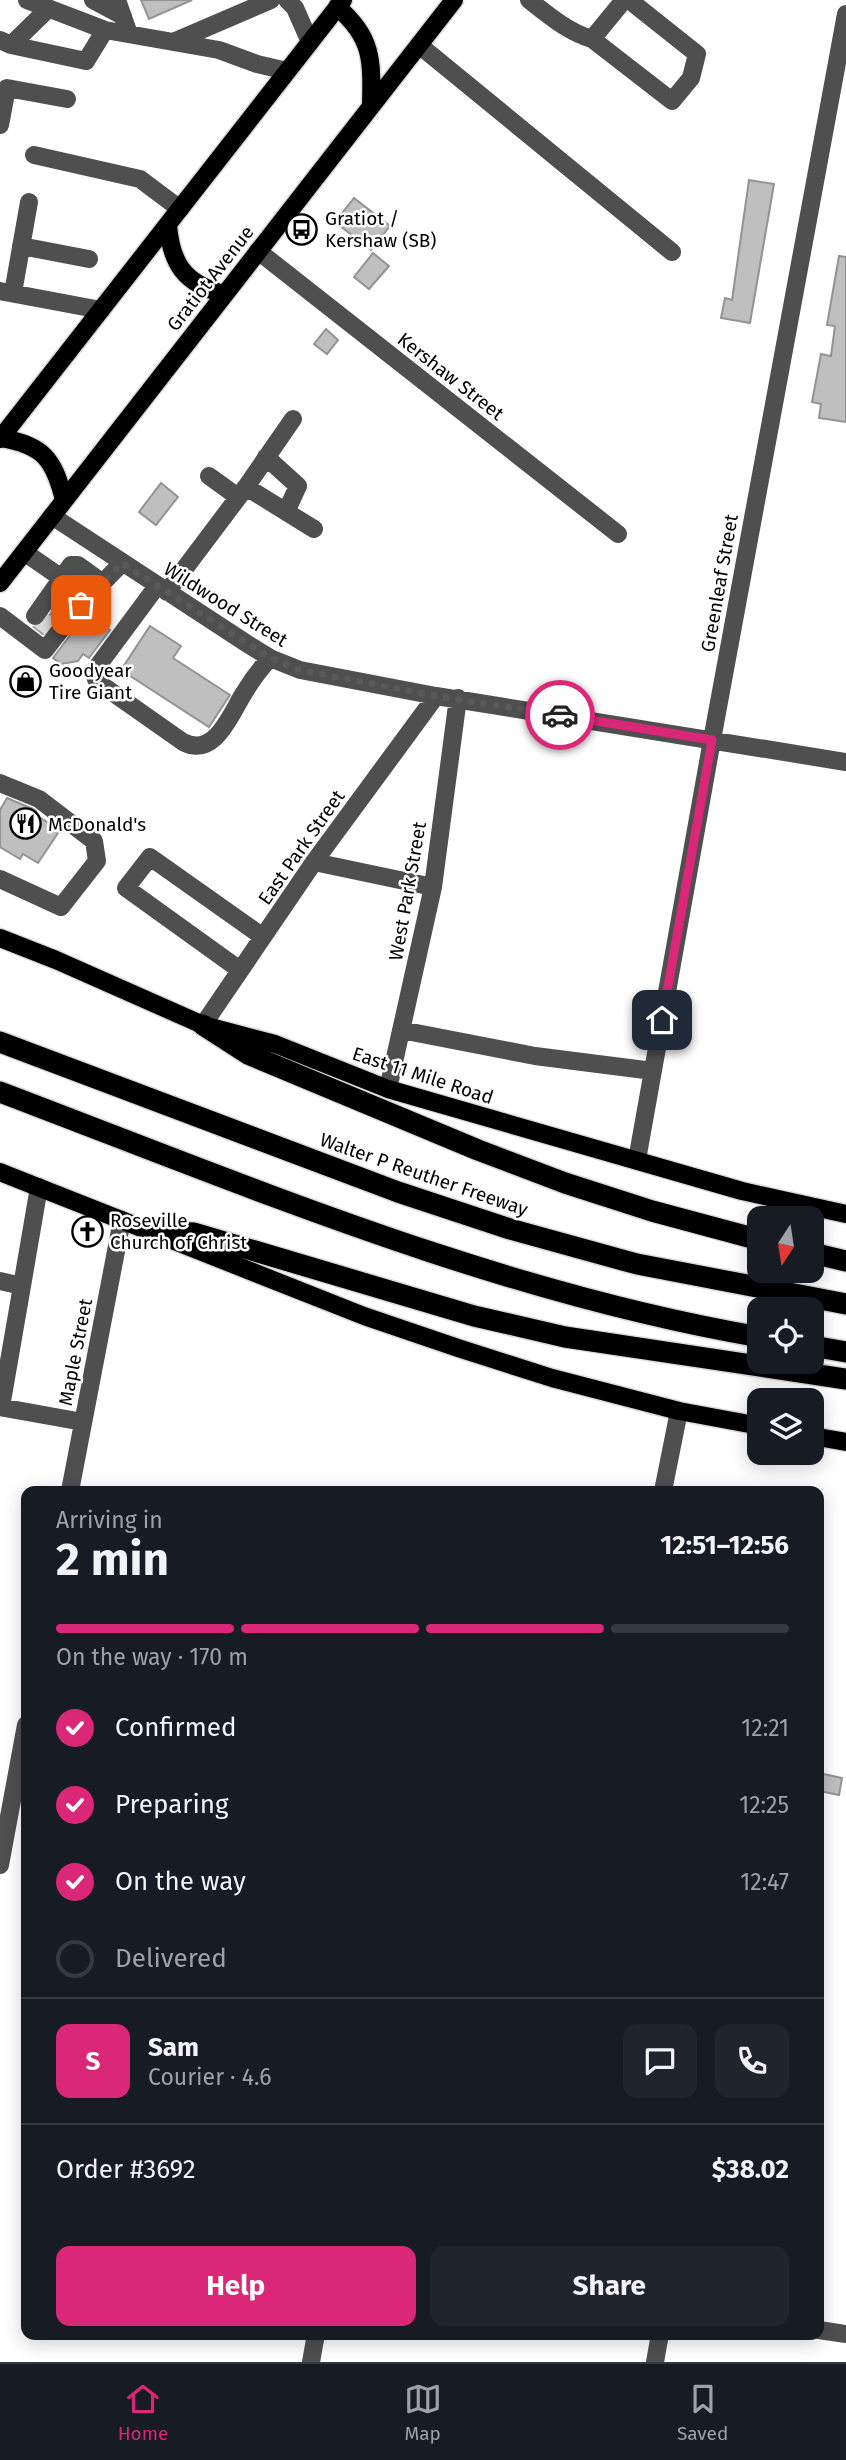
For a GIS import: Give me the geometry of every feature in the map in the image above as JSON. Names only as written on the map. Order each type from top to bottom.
[{"type":"highway","points":[[203,1025],[248,1054],[478,1150],[627,1203],[747,1236]]},
{"type":"highway","name":"Walter P Reuther Freeway","points":[[0,1042],[398,1192],[510,1229],[637,1264],[846,1304]]},
{"type":"highway","points":[[0,1092],[273,1195],[518,1280],[617,1307],[747,1334]]},
{"type":"highway","points":[[149,1231],[194,1233],[474,1315],[565,1337],[846,1378]]},
{"type":"highway","points":[[824,1256],[846,1261]]},
{"type":"highway","points":[[824,1348],[846,1352]]},
{"type":"main road","name":"Gratiot Avenue","points":[[0,583],[454,0]]},
{"type":"main road","points":[[0,439],[310,42],[337,2],[354,21],[369,48],[372,65],[372,105]]},
{"type":"main road","points":[[168,225],[169,241],[181,270],[190,280],[224,294]]},
{"type":"main road","points":[[0,439],[17,441],[43,453],[53,466],[64,500]]},
{"type":"main road","name":"East 11 Mile Road","points":[[0,938],[203,1025],[275,1044],[388,1089],[742,1191],[846,1214]]},
{"type":"main road","points":[[0,1172],[364,1316],[458,1348],[552,1378],[679,1411],[747,1424]]},
{"type":"main road","points":[[824,1438],[846,1442]]},
{"type":"street","points":[[27,0],[105,30],[219,50],[287,71]]},
{"type":"street","points":[[93,0],[120,8],[128,34]]},
{"type":"street","points":[[173,42],[271,0]]},
{"type":"street","points":[[287,0],[295,8],[310,42]]},
{"type":"street","points":[[528,0],[553,19],[583,37],[592,39],[672,101],[691,78],[697,54],[626,0],[592,39]]},
{"type":"street","points":[[5,42],[48,9]]},
{"type":"street","name":"Greenleaf Street","points":[[637,1160],[846,15]]},
{"type":"street","points":[[5,42],[86,61],[105,30]]},
{"type":"street","points":[[419,45],[672,252]]},
{"type":"street","points":[[0,125],[7,88],[67,99]]},
{"type":"street","points":[[34,155],[139,179],[180,209]]},
{"type":"street","points":[[29,202],[21,246],[7,292],[101,310]]},
{"type":"street","points":[[21,246],[89,259]]},
{"type":"street","name":"Kershaw Street","points":[[258,251],[618,534]]},
{"type":"street","points":[[270,658],[219,734],[205,744],[188,745],[183,742],[99,683],[94,671],[242,492],[293,419]]},
{"type":"street","points":[[266,457],[298,486],[286,512]]},
{"type":"street","points":[[209,476],[286,512],[314,529]]},
{"type":"street","name":"Wildwood Street","points":[[51,516],[270,658],[300,670],[458,698]]},
{"type":"street","points":[[24,552],[64,579]]},
{"type":"street","points":[[84,598],[122,563]]},
{"type":"street","points":[[22,633],[37,617],[71,565],[78,565],[103,583]]},
{"type":"street","points":[[0,616],[45,650],[59,629]]},
{"type":"street","name":"East Park Street","points":[[203,1025],[314,862],[436,696]]},
{"type":"street","points":[[458,698],[846,762]]},
{"type":"street","name":"West Park Street","points":[[388,1089],[433,887],[458,698]]},
{"type":"street","points":[[0,783],[39,799],[94,841],[97,861],[61,906],[0,879]]},
{"type":"street","points":[[240,970],[126,888],[150,856],[263,937]]},
{"type":"street","points":[[314,862],[433,887]]},
{"type":"street","points":[[401,1030],[536,1056],[653,1071]]},
{"type":"street","points":[[39,1187],[1,1407],[83,1422]]},
{"type":"street","name":"Maple Street","points":[[71,1486],[122,1220]]},
{"type":"street","points":[[0,1281],[22,1286]]},
{"type":"street","points":[[664,1486],[679,1411]]},
{"type":"street","points":[[0,1865],[21,1752]]},
{"type":"street","points":[[824,2331],[846,2334]]},
{"type":"street","points":[[311,2362],[315,2340]]},
{"type":"street","points":[[655,2362],[659,2340]]},
{"type":"building","points":[[141,0],[192,0],[149,19]]},
{"type":"building","points":[[749,180],[774,184],[750,323],[721,318],[725,298],[732,300]]},
{"type":"building","points":[[354,198],[390,226],[371,250],[335,222]]},
{"type":"building","points":[[373,253],[389,266],[369,289],[354,277]]},
{"type":"building","points":[[839,256],[846,257],[846,422],[819,418],[821,404],[812,402],[821,354],[831,356],[835,326],[827,325]]},
{"type":"building","points":[[326,329],[338,340],[327,354],[314,344]]},
{"type":"building","points":[[161,483],[178,497],[156,525],[139,512]]},
{"type":"building","points":[[77,578],[85,584],[70,602],[73,613],[83,616],[90,612],[110,630],[89,658],[83,654],[78,661],[61,664],[53,658],[74,630],[75,619],[67,613],[60,614],[43,634],[34,627],[44,623],[66,592],[75,588]]},
{"type":"building","points":[[150,626],[181,646],[173,658],[230,695],[209,727],[121,670]]},
{"type":"building","points":[[7,798],[33,809],[36,811],[34,814],[60,830],[38,863],[23,854],[20,859],[0,847],[0,810]]},
{"type":"building","points":[[824,1774],[842,1778],[839,1795],[824,1792]]},
{"type":"tunnel","points":[[66,581],[83,592]]},
{"type":"tunnel","points":[[53,600],[73,614]]},
{"type":"tunnel","points":[[39,619],[55,631]]},
{"type":"way so far","points":[[81,605],[122,563],[270,658],[300,670],[436,696],[560,715]]},
{"type":"place","name":"Gratiot / Kershaw (SB)","points":[[302,229]]},
{"type":"place","name":"Goodyear Tire Giant","points":[[26,681]]},
{"type":"place","name":"McDonald's","points":[[25,824]]},
{"type":"place","name":"Roseville Church of Christ","points":[[87,1231]]},
{"type":"route","points":[[560,715],[712,740],[662,1020]]}]
